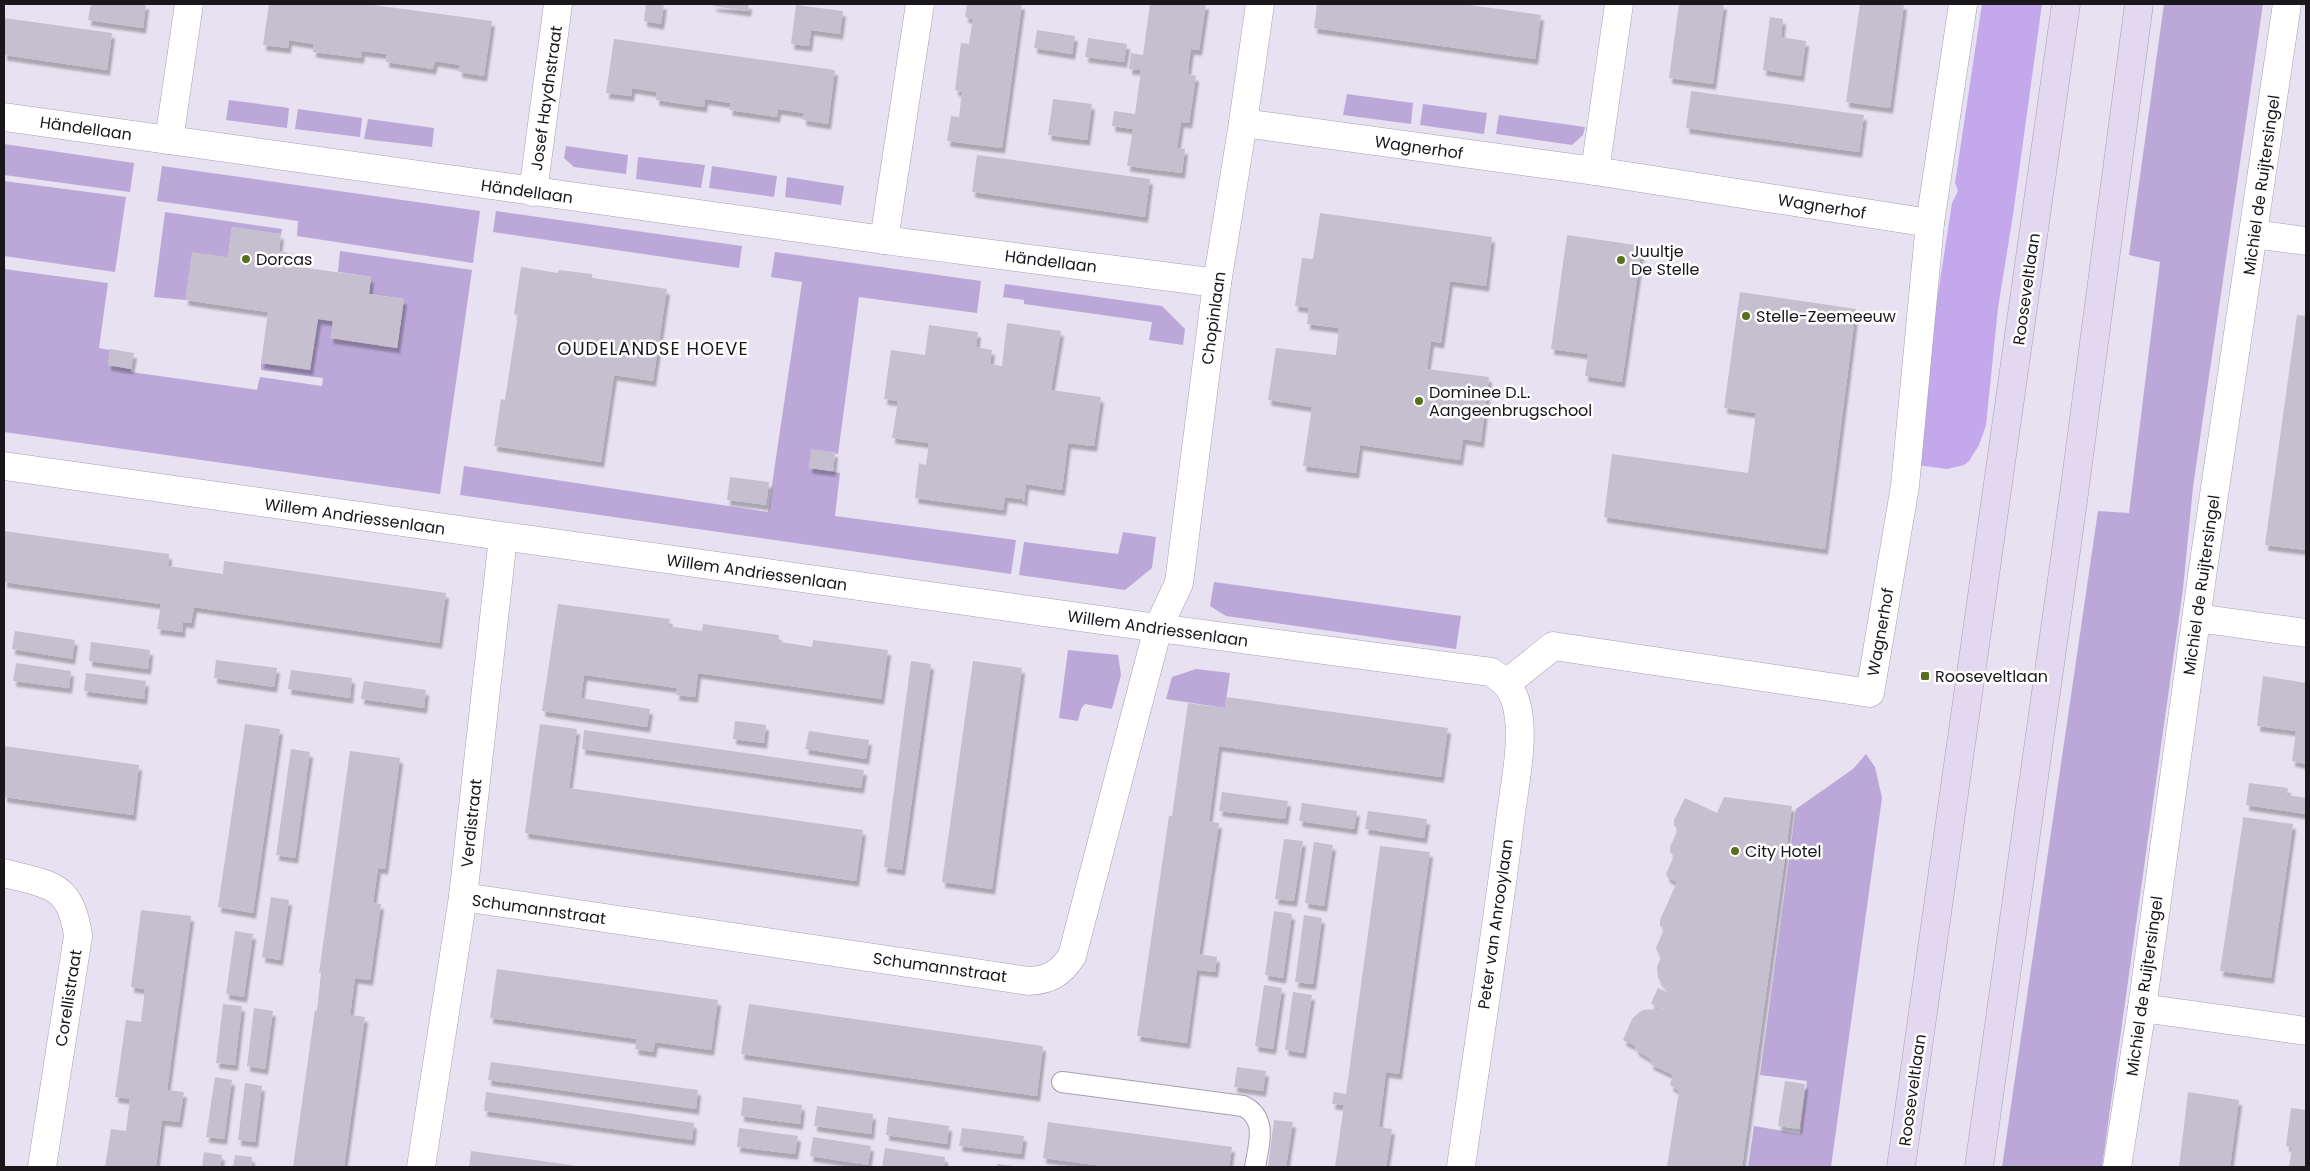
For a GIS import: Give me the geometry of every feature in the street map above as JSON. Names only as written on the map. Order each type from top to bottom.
[{"type":"main road","name":"Rooseveltlaan","points":[[1901,1167],[2066,4]]},
{"type":"main road","points":[[1980,1167],[2074,491],[2139,4]]},
{"type":"street","points":[[169,140],[189,4]]},
{"type":"street","name":"Josef Haydnstraat","points":[[533,192],[558,4]]},
{"type":"street","points":[[884,240],[920,4]]},
{"type":"street","name":"Chopinlaan","points":[[1158,628],[1179,583],[1217,282],[1260,4]]},
{"type":"street","points":[[1595,171],[1619,4]]},
{"type":"street","name":"Wagnerhof","points":[[1507,683],[1553,646],[1870,693],[1905,486],[1930,223],[1963,4]]},
{"type":"street","name":"Michiel de Ruijtersingel","points":[[2117,1167],[2142,1008],[2287,4]]},
{"type":"street","name":"Händellaan","points":[[4,117],[884,240],[1217,282]]},
{"type":"street","name":"Wagnerhof","points":[[1243,123],[1595,171],[1930,223]]},
{"type":"street","points":[[2254,234],[2306,241]]},
{"type":"street","name":"Willem Andriessenlaan","points":[[4,466],[1158,628],[1491,672],[1507,683]]},
{"type":"street","name":"Verdistraat","points":[[421,1167],[463,898],[503,536]]},
{"type":"street","points":[[2197,618],[2306,633]]},
{"type":"street","name":"Schumannstraat","points":[[463,898],[1020,979],[1042,980],[1055,975],[1065,967],[1072,956],[1158,628]]},
{"type":"street","name":"Peter van Anrooylaan","points":[[1461,1167],[1508,838],[1519,737],[1518,708],[1507,683]]},
{"type":"street","name":"Corellistraat","points":[[4,874],[45,884],[64,894],[75,914],[78,936],[42,1167]]},
{"type":"street","points":[[2142,1008],[2306,1031]]},
{"type":"lane","points":[[1062,1082],[1243,1106],[1255,1114],[1259,1120],[1260,1136],[1255,1167]]},
{"type":"shaded area","points":[[1982,4],[2042,4],[2013,215],[1998,308],[1986,425],[1979,445],[1969,461],[1964,465],[1947,469],[1917,465],[1916,438],[1952,203],[1958,191],[1955,183]]},
{"type":"shaded area","points":[[2164,4],[2263,4],[2193,487],[2183,589],[2102,1167],[2002,1167],[2098,511],[2129,513],[2160,262],[2129,255]]},
{"type":"shaded area","points":[[1347,94],[1413,103],[1411,124],[1343,115]]},
{"type":"shaded area","points":[[229,100],[289,108],[287,128],[226,120]]},
{"type":"shaded area","points":[[1423,104],[1487,113],[1484,134],[1420,125]]},
{"type":"shaded area","points":[[298,109],[362,118],[360,137],[295,129]]},
{"type":"shaded area","points":[[1499,115],[1585,127],[1583,135],[1572,145],[1496,134]]},
{"type":"shaded area","points":[[368,119],[434,128],[432,147],[364,139]]},
{"type":"shaded area","points":[[4,144],[134,163],[130,192],[4,175]]},
{"type":"shaded area","points":[[566,146],[628,155],[626,174],[574,167],[564,158]]},
{"type":"shaded area","points":[[638,157],[705,165],[701,188],[636,179]]},
{"type":"shaded area","points":[[162,166],[480,211],[473,263],[297,236],[298,221],[157,201]]},
{"type":"shaded area","points":[[712,166],[777,176],[774,197],[709,188]]},
{"type":"shaded area","points":[[787,177],[844,186],[841,205],[785,197]]},
{"type":"shaded area","points":[[4,181],[126,197],[115,272],[4,256]]},
{"type":"shaded area","points":[[496,211],[742,246],[739,268],[493,232]]},
{"type":"shaded area","points":[[165,212],[282,229],[281,234],[232,227],[228,257],[185,300],[154,297]]},
{"type":"shaded area","points":[[340,251],[472,270],[440,494],[4,432],[4,269],[108,283],[99,348],[110,350],[108,365],[131,369],[131,372],[257,390],[260,377],[322,386],[323,378],[261,370],[261,363],[310,369],[318,319],[333,321],[331,338],[397,348],[404,299],[369,294],[371,277],[338,272]]},
{"type":"shaded area","points":[[775,252],[981,281],[977,313],[859,297],[838,454],[812,450],[809,468],[840,473],[835,516],[1016,540],[1011,574],[460,495],[464,466],[768,512],[802,282],[771,277]]},
{"type":"shaded area","points":[[1005,284],[1162,306],[1185,329],[1183,345],[1149,340],[1152,322],[1024,304],[1024,300],[1003,297]]},
{"type":"shaded area","points":[[1123,532],[1156,537],[1152,568],[1125,590],[1019,575],[1024,542],[1118,554]]},
{"type":"shaded area","points":[[1214,582],[1461,616],[1456,649],[1226,616],[1210,606]]},
{"type":"shaded area","points":[[1068,650],[1118,655],[1121,675],[1112,709],[1085,704],[1081,709],[1078,721],[1059,718]]},
{"type":"shaded area","points":[[1196,669],[1230,673],[1225,708],[1166,699],[1172,677]]},
{"type":"shaded area","points":[[1866,754],[1875,767],[1882,798],[1831,1167],[1748,1167],[1754,1126],[1800,1134],[1807,1081],[1760,1075],[1796,809],[1853,769]]},
{"type":"building","points":[[91,4],[146,4],[143,28],[88,20]]},
{"type":"building","points":[[269,4],[366,4],[492,21],[484,76],[459,72],[460,65],[435,61],[433,69],[386,62],[387,54],[362,51],[361,58],[313,52],[314,44],[289,40],[288,48],[263,45]]},
{"type":"building","points":[[646,4],[664,4],[661,24],[644,21]]},
{"type":"building","points":[[713,4],[749,4],[748,11],[713,6]]},
{"type":"building","points":[[967,4],[1022,4],[1002,148],[947,141],[951,116],[959,117],[962,92],[955,90],[961,43],[969,44],[973,19],[965,17]]},
{"type":"building","points":[[1150,4],[1206,4],[1199,50],[1191,49],[1189,62],[1188,74],[1196,76],[1189,123],[1181,122],[1177,148],[1185,149],[1182,173],[1127,166],[1133,129],[1112,126],[1114,111],[1135,114],[1141,70],[1129,69],[1131,53],[1143,55]]},
{"type":"building","points":[[1317,4],[1463,4],[1541,15],[1535,59],[1314,28]]},
{"type":"building","points":[[1679,4],[1724,4],[1713,84],[1669,78]]},
{"type":"building","points":[[1860,4],[1904,4],[1890,108],[1846,102]]},
{"type":"building","points":[[796,5],[843,11],[840,34],[811,30],[809,46],[791,44]]},
{"type":"building","points":[[1770,17],[1783,19],[1781,37],[1806,41],[1801,76],[1763,70]]},
{"type":"building","points":[[4,18],[112,33],[107,70],[4,55]]},
{"type":"building","points":[[1037,30],[1075,36],[1072,54],[1034,48]]},
{"type":"building","points":[[1088,38],[1127,44],[1124,62],[1085,57]]},
{"type":"building","points":[[614,39],[835,70],[828,124],[803,120],[804,113],[778,109],[777,117],[729,110],[731,103],[705,99],[704,107],[656,100],[657,92],[632,88],[631,96],[606,93]]},
{"type":"building","points":[[1691,91],[1864,115],[1859,152],[1686,128]]},
{"type":"building","points":[[1053,99],[1092,104],[1087,140],[1048,135]]},
{"type":"building","points":[[977,155],[1150,179],[1145,217],[972,192]]},
{"type":"building","points":[[1320,213],[1492,237],[1486,286],[1450,281],[1441,343],[1431,341],[1427,369],[1489,377],[1481,442],[1463,439],[1460,460],[1360,445],[1356,473],[1303,466],[1312,407],[1268,400],[1276,348],[1336,355],[1339,328],[1307,324],[1309,308],[1295,306],[1302,258],[1313,259]]},
{"type":"building","points":[[232,227],[281,234],[279,251],[294,254],[293,266],[371,277],[369,294],[404,299],[397,348],[330,338],[333,321],[318,319],[310,370],[261,363],[268,312],[185,300],[192,252],[228,257]]},
{"type":"building","points":[[1567,235],[1642,246],[1622,382],[1585,376],[1588,354],[1551,349]]},
{"type":"building","points":[[521,267],[558,273],[559,270],[592,274],[592,278],[667,289],[653,381],[614,375],[601,462],[494,446],[501,399],[505,400],[518,315],[514,314]]},
{"type":"building","points":[[1740,292],[1856,309],[1825,549],[1604,517],[1612,454],[1748,473],[1756,413],[1724,408]]},
{"type":"building","points":[[2297,315],[2306,316],[2306,550],[2265,545]]},
{"type":"building","points":[[1007,323],[1061,331],[1051,390],[1101,397],[1094,446],[1068,443],[1062,490],[1026,484],[1024,502],[1022,499],[1005,497],[1003,510],[915,498],[919,463],[926,465],[929,443],[892,438],[898,401],[884,399],[891,350],[925,355],[929,325],[978,332],[976,347],[992,350],[990,364],[1002,366]]},
{"type":"building","points":[[110,349],[134,353],[131,369],[108,365]]},
{"type":"building","points":[[811,449],[835,452],[833,471],[809,468]]},
{"type":"building","points":[[730,477],[769,482],[766,505],[727,500]]},
{"type":"building","points":[[4,531],[169,554],[168,566],[223,574],[224,561],[446,593],[439,643],[194,607],[191,623],[183,622],[182,632],[157,629],[161,604],[4,582]]},
{"type":"building","points":[[558,604],[670,619],[668,626],[702,631],[703,624],[779,635],[778,642],[812,647],[813,640],[888,650],[881,699],[698,673],[695,697],[676,695],[677,688],[584,675],[581,698],[650,709],[647,727],[542,711]]},
{"type":"building","points":[[15,631],[75,640],[72,659],[12,649]]},
{"type":"building","points":[[91,642],[150,650],[148,669],[89,661]]},
{"type":"building","points":[[216,660],[277,668],[274,687],[214,678]]},
{"type":"building","points":[[911,661],[931,664],[902,870],[884,867]]},
{"type":"building","points":[[973,661],[1022,668],[992,889],[942,882]]},
{"type":"building","points":[[16,663],[71,671],[69,688],[13,681]]},
{"type":"building","points":[[291,670],[352,678],[350,698],[288,689]]},
{"type":"building","points":[[86,673],[146,681],[144,699],[84,691]]},
{"type":"building","points":[[2263,676],[2306,683],[2306,764],[2292,761],[2296,731],[2257,726]]},
{"type":"building","points":[[364,681],[426,690],[424,708],[361,699]]},
{"type":"building","points":[[1226,697],[1448,728],[1441,777],[1219,746],[1209,821],[1219,823],[1199,954],[1217,957],[1215,972],[1197,970],[1187,1043],[1137,1036],[1169,816],[1172,816],[1188,703],[1225,708]]},
{"type":"building","points":[[735,721],[766,725],[764,743],[733,739]]},
{"type":"building","points":[[245,724],[280,729],[253,913],[218,907]]},
{"type":"building","points":[[540,724],[577,729],[569,788],[863,830],[856,881],[525,833]]},
{"type":"building","points":[[584,730],[864,770],[861,788],[582,749]]},
{"type":"building","points":[[809,731],[869,740],[866,759],[805,749]]},
{"type":"building","points":[[4,746],[139,765],[133,815],[4,797]]},
{"type":"building","points":[[291,749],[310,752],[295,858],[276,855]]},
{"type":"building","points":[[350,751],[400,758],[385,869],[378,868],[373,903],[381,904],[370,980],[355,978],[350,1015],[365,1017],[344,1167],[293,1167],[315,1010],[317,1011],[321,973],[319,973]]},
{"type":"building","points":[[2249,783],[2288,788],[2287,795],[2306,798],[2306,814],[2246,805]]},
{"type":"building","points":[[1222,792],[1288,801],[1285,819],[1219,811]]},
{"type":"building","points":[[1724,797],[1792,806],[1742,1167],[1667,1167],[1679,1091],[1670,1085],[1673,1075],[1650,1064],[1652,1060],[1636,1050],[1635,1046],[1623,1040],[1632,1019],[1637,1014],[1643,1010],[1659,1009],[1651,1003],[1658,988],[1667,992],[1668,990],[1658,978],[1657,967],[1662,955],[1658,953],[1656,948],[1664,929],[1660,926],[1660,920],[1677,882],[1668,878],[1666,874],[1674,856],[1670,852],[1670,847],[1678,829],[1674,826],[1674,820],[1685,798],[1717,813]]},
{"type":"building","points":[[1302,803],[1357,811],[1354,829],[1299,821]]},
{"type":"building","points":[[1368,811],[1427,819],[1424,838],[1365,829]]},
{"type":"building","points":[[2242,817],[2293,824],[2271,978],[2220,971]]},
{"type":"building","points":[[1284,839],[1303,841],[1294,901],[1275,899]]},
{"type":"building","points":[[1314,842],[1333,845],[1324,906],[1305,903]]},
{"type":"building","points":[[1380,846],[1430,852],[1399,1074],[1386,1072],[1379,1127],[1392,1129],[1386,1167],[1335,1167],[1344,1105],[1332,1104],[1334,1092],[1346,1094]]},
{"type":"building","points":[[271,897],[289,900],[280,960],[262,957]]},
{"type":"building","points":[[141,910],[191,916],[167,1090],[184,1092],[179,1122],[162,1120],[156,1167],[105,1167],[111,1129],[126,1131],[130,1099],[115,1097],[126,1020],[141,1022],[145,989],[131,987]]},
{"type":"building","points":[[1274,911],[1292,914],[1283,978],[1265,975]]},
{"type":"building","points":[[1304,915],[1322,918],[1313,984],[1295,982]]},
{"type":"building","points":[[235,931],[253,934],[244,997],[226,994]]},
{"type":"building","points":[[497,969],[718,1000],[711,1050],[655,1042],[653,1052],[635,1049],[637,1039],[490,1018]]},
{"type":"building","points":[[1264,985],[1282,988],[1273,1049],[1255,1046]]},
{"type":"building","points":[[1293,992],[1312,995],[1303,1053],[1285,1050]]},
{"type":"building","points":[[223,1004],[242,1006],[235,1065],[216,1063]]},
{"type":"building","points":[[749,1004],[1043,1046],[1037,1096],[741,1054]]},
{"type":"building","points":[[254,1008],[273,1011],[265,1069],[247,1066]]},
{"type":"building","points":[[491,1062],[698,1090],[696,1109],[488,1080]]},
{"type":"building","points":[[1237,1067],[1266,1071],[1263,1091],[1234,1087]]},
{"type":"building","points":[[215,1077],[232,1080],[224,1139],[206,1137]]},
{"type":"building","points":[[1785,1081],[1805,1084],[1799,1129],[1778,1126]]},
{"type":"building","points":[[245,1083],[262,1086],[255,1142],[238,1140]]},
{"type":"building","points":[[486,1092],[694,1123],[692,1140],[484,1111]]},
{"type":"building","points":[[2188,1092],[2239,1100],[2230,1167],[2179,1167]]},
{"type":"building","points":[[743,1097],[802,1105],[800,1124],[741,1116]]},
{"type":"building","points":[[817,1106],[873,1114],[871,1134],[814,1126]]},
{"type":"building","points":[[2291,1108],[2306,1110],[2305,1167],[2289,1167],[2292,1147],[2286,1146]]},
{"type":"building","points":[[888,1117],[949,1126],[947,1144],[886,1135]]},
{"type":"building","points":[[1274,1120],[1293,1122],[1286,1167],[1268,1167]]},
{"type":"building","points":[[1048,1122],[1232,1147],[1229,1167],[1110,1167],[1043,1158]]},
{"type":"building","points":[[739,1128],[798,1136],[795,1154],[737,1147]]},
{"type":"building","points":[[962,1128],[1024,1136],[1021,1154],[959,1146]]},
{"type":"building","points":[[813,1137],[871,1146],[868,1165],[810,1156]]},
{"type":"building","points":[[885,1148],[945,1157],[944,1167],[882,1167]]},
{"type":"building","points":[[471,1151],[577,1166],[577,1167],[469,1167]]},
{"type":"building","points":[[204,1152],[222,1155],[220,1167],[202,1167]]},
{"type":"building","points":[[235,1155],[252,1157],[251,1167],[233,1167]]},
{"type":"building","points":[[997,1164],[1013,1166],[1013,1167],[997,1167]]},
{"type":"place","name":"Dorcas","points":[[246,259]]},
{"type":"place","name":"Juultje De Stelle","points":[[1621,260]]},
{"type":"place","name":"Stelle-Zeemeeuw","points":[[1746,316]]},
{"type":"place","name":"Dominee D.L. Aangeenbrugschool","points":[[1419,401]]},
{"type":"place","name":"Rooseveltlaan","points":[[1925,676]]},
{"type":"place","name":"City Hotel","points":[[1735,851]]},
{"type":"district","name":"OUDELANDSE HOEVE","points":[[653,349]]}]
